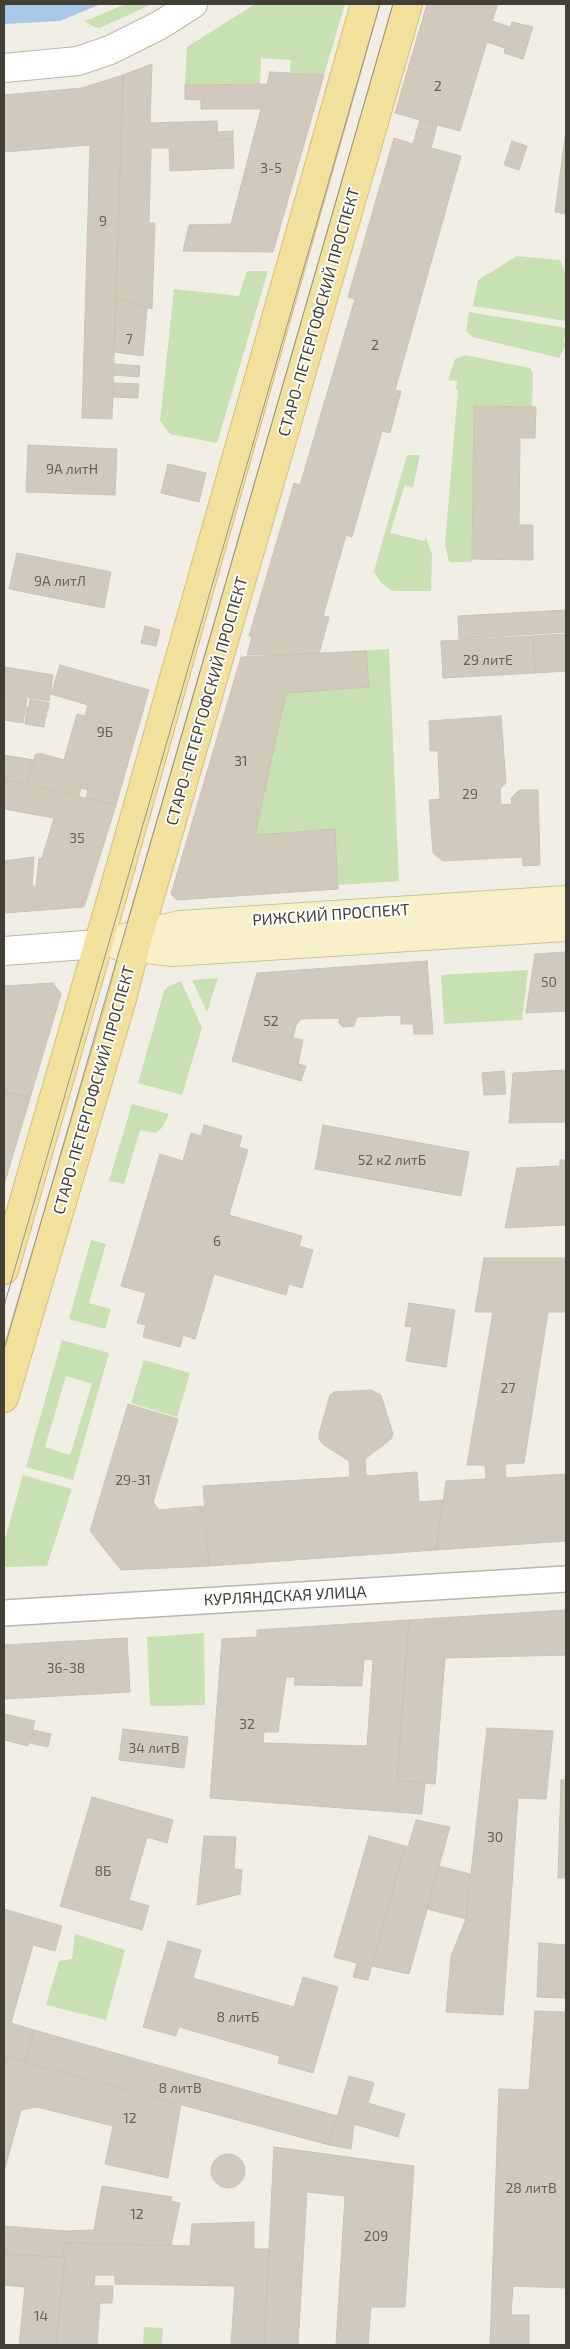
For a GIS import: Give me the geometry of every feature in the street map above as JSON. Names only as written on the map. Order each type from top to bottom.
[{"type":"main road","points":[[4,1270],[366,4]]},
{"type":"main road","name":"СТАРО-ПЕТЕРГОФСКИЙ ПРОСПЕКТ","points":[[4,1398],[122,999],[137,941],[408,4]]},
{"type":"main road","name":"РИЖСКИЙ ПРОСПЕКТ","points":[[98,944],[137,941],[180,925],[566,900]]},
{"type":"main road","name":"РИЖСКИЙ ПРОСПЕКТ","points":[[137,941],[173,952],[566,927]]},
{"type":"street","points":[[4,68],[78,61],[110,50],[160,25],[193,4]]},
{"type":"street","name":"РИЖСКИЙ ПРОСПЕКТ","points":[[4,951],[98,944]]},
{"type":"street","name":"КУРЛЯНДСКАЯ УЛИЦА","points":[[4,1613],[566,1579]]},
{"type":"green space","points":[[126,4],[152,4],[100,28],[94,27],[85,21]]},
{"type":"green space","points":[[255,4],[345,4],[324,75],[290,73],[291,60],[261,58],[260,84],[185,85],[187,47]]},
{"type":"green space","points":[[517,256],[560,260],[566,274],[566,321],[473,306],[478,280]]},
{"type":"green space","points":[[247,271],[268,271],[217,443],[170,434],[160,421],[174,289],[239,296]]},
{"type":"green space","points":[[469,312],[566,328],[564,341],[566,345],[559,358],[473,337],[466,331]]},
{"type":"green space","points":[[465,355],[530,368],[533,373],[532,407],[474,406],[472,559],[471,562],[449,562],[445,545],[458,390],[456,389],[457,381],[448,380],[455,359]]},
{"type":"green space","points":[[407,455],[420,455],[413,487],[405,485],[390,533],[425,541],[425,536],[432,554],[431,591],[393,591],[381,583],[374,571]]},
{"type":"green space","points":[[389,649],[399,881],[338,885],[338,889],[177,900],[171,894],[241,657]]},
{"type":"green space","points":[[528,970],[522,1020],[444,1024],[441,975]]},
{"type":"green space","points":[[218,978],[207,1012],[192,980]]},
{"type":"green space","points":[[181,981],[202,1028],[182,1095],[138,1083],[164,991],[169,986]]},
{"type":"green space","points":[[132,1104],[169,1114],[162,1128],[155,1133],[140,1130],[124,1184],[109,1181]]},
{"type":"green space","points":[[91,1240],[106,1244],[89,1303],[111,1309],[105,1329],[69,1319]]},
{"type":"green space","points":[[62,1340],[109,1353],[73,1480],[26,1467]],"holes":[[[66,1376],[92,1384],[70,1455],[45,1447]]]},
{"type":"green space","points":[[144,1360],[190,1373],[177,1417],[131,1403]]},
{"type":"green space","points":[[23,1475],[72,1489],[47,1566],[7,1567],[4,1564],[4,1542]]},
{"type":"green space","points":[[204,1633],[205,1705],[150,1706],[147,1637]]},
{"type":"green space","points":[[75,1934],[125,1950],[106,2020],[46,2005],[59,1961],[72,1959]]},
{"type":"green space","points":[[144,2327],[163,2328],[162,2345],[143,2345]]},
{"type":"water","points":[[4,4],[101,4],[60,21],[4,24]]},
{"type":"building","points":[[427,4],[498,4],[492,21],[510,27],[512,22],[533,27],[523,59],[504,53],[505,48],[487,42],[460,131],[395,113]]},
{"type":"building","points":[[152,64],[150,123],[217,121],[218,140],[233,139],[234,168],[170,171],[169,148],[151,148],[149,223],[155,223],[152,309],[116,298],[123,75]]},
{"type":"building","points":[[270,72],[324,75],[273,252],[183,251],[189,225],[231,224],[261,109],[201,109],[201,100],[185,99],[185,85],[267,84]]},
{"type":"building","points":[[123,75],[112,419],[82,418],[90,145],[4,152],[4,95],[82,88]]},
{"type":"building","points":[[420,119],[437,125],[431,148],[461,156],[395,390],[401,391],[390,433],[382,431],[352,537],[346,535],[323,616],[329,617],[319,654],[247,655],[252,637],[249,636],[294,483],[300,485],[355,299],[348,297],[394,138],[413,144]]},
{"type":"building","points":[[566,130],[566,214],[555,212]]},
{"type":"building","points":[[233,131],[233,139],[218,140],[218,132]]},
{"type":"building","points":[[512,141],[527,146],[519,170],[504,165]]},
{"type":"building","points":[[116,298],[147,308],[143,356],[114,352]]},
{"type":"building","points":[[115,364],[140,366],[139,377],[114,375]]},
{"type":"building","points":[[114,383],[139,384],[138,398],[113,397]]},
{"type":"building","points":[[474,406],[536,407],[535,438],[520,438],[519,525],[533,525],[533,560],[472,559]]},
{"type":"building","points":[[28,445],[117,449],[115,495],[26,492]]},
{"type":"building","points":[[168,464],[206,473],[199,502],[161,493]]},
{"type":"building","points":[[17,553],[111,572],[104,608],[9,589]]},
{"type":"building","points":[[566,610],[566,632],[459,639],[458,616]]},
{"type":"building","points":[[145,626],[160,630],[156,646],[141,643]]},
{"type":"building","points":[[566,634],[566,671],[535,673],[533,636]]},
{"type":"building","points":[[533,636],[535,673],[443,678],[441,641]]},
{"type":"building","points":[[366,651],[369,687],[286,693],[255,835],[335,829],[338,889],[177,900],[171,894],[241,657]]},
{"type":"building","points":[[60,665],[149,690],[116,805],[86,798],[88,790],[81,788],[79,796],[26,784],[35,755],[39,753],[64,760],[77,714],[85,716],[88,705],[51,694]]},
{"type":"building","points":[[5,667],[53,675],[49,701],[27,697],[23,723],[4,720]]},
{"type":"building","points":[[30,699],[49,703],[48,710],[29,706]]},
{"type":"building","points":[[27,707],[47,711],[46,718],[26,715]]},
{"type":"building","points":[[26,716],[45,719],[44,727],[25,724]]},
{"type":"building","points":[[501,716],[506,783],[500,789],[501,805],[512,804],[511,798],[519,790],[538,790],[540,865],[523,866],[522,857],[443,861],[433,853],[429,800],[440,799],[438,751],[430,751],[429,721]]},
{"type":"building","points":[[4,755],[33,760],[26,784],[4,780]]},
{"type":"building","points":[[4,780],[116,805],[84,907],[4,913],[4,861],[34,857],[32,886],[36,886],[39,859],[42,858],[54,818],[4,809]]},
{"type":"building","points":[[566,952],[566,1011],[526,1013],[535,954]]},
{"type":"building","points":[[427,961],[433,1034],[414,1034],[413,1024],[401,1024],[401,1015],[357,1017],[354,1026],[343,1027],[339,1023],[339,1018],[301,1019],[296,1025],[293,1038],[303,1040],[298,1064],[306,1066],[301,1081],[232,1061],[257,973]]},
{"type":"building","points":[[53,983],[61,994],[30,1098],[4,1092],[4,986]]},
{"type":"building","points":[[566,1070],[566,1122],[509,1123],[513,1073]]},
{"type":"building","points":[[504,1071],[506,1094],[484,1095],[482,1073]]},
{"type":"building","points":[[4,1092],[30,1098],[4,1185]]},
{"type":"building","points":[[204,1125],[242,1136],[239,1147],[248,1150],[229,1215],[302,1236],[299,1246],[313,1250],[302,1288],[289,1284],[286,1295],[214,1274],[195,1339],[183,1335],[180,1347],[143,1337],[146,1325],[137,1323],[146,1293],[121,1286],[160,1154],[183,1161],[191,1133],[201,1136]]},
{"type":"building","points":[[323,1125],[469,1152],[461,1196],[315,1169]]},
{"type":"building","points":[[560,1160],[566,1160],[566,1225],[505,1228],[517,1168],[560,1166]]},
{"type":"building","points":[[484,1258],[566,1258],[566,1312],[548,1312],[524,1463],[505,1464],[506,1478],[566,1474],[566,1541],[436,1550],[446,1481],[486,1479],[485,1465],[467,1465],[493,1312],[475,1312]]},
{"type":"building","points":[[409,1303],[455,1310],[446,1367],[406,1361],[412,1327],[405,1326]]},
{"type":"building","points":[[371,1390],[381,1395],[393,1434],[391,1439],[365,1459],[366,1476],[417,1472],[419,1502],[443,1500],[436,1550],[209,1566],[203,1486],[350,1477],[349,1461],[324,1445],[320,1441],[319,1434],[330,1395],[334,1392]]},
{"type":"building","points":[[128,1404],[178,1419],[153,1502],[159,1510],[203,1506],[209,1566],[121,1570],[90,1531]]},
{"type":"building","points":[[566,1610],[566,1655],[445,1658],[435,1784],[397,1781],[409,1620]]},
{"type":"building","points":[[409,1620],[397,1781],[425,1783],[422,1814],[210,1798],[222,1639],[257,1637],[257,1630]],"holes":[[[364,1659],[373,1660],[367,1746],[263,1743],[264,1732],[278,1732],[286,1677],[295,1677],[294,1685],[362,1686]]]},
{"type":"building","points":[[127,1638],[130,1692],[4,1699],[4,1645]]},
{"type":"building","points":[[4,1714],[35,1721],[28,1746],[4,1740]]},
{"type":"building","points":[[487,1728],[553,1731],[546,1799],[518,1798],[503,2015],[446,2012],[451,1956],[466,1919]]},
{"type":"building","points":[[123,1729],[188,1737],[184,1768],[119,1760]]},
{"type":"building","points":[[33,1730],[51,1734],[48,1747],[30,1743]]},
{"type":"building","points":[[561,1780],[566,1780],[566,1878],[558,1878]]},
{"type":"building","points":[[92,1797],[173,1820],[167,1843],[147,1837],[129,1900],[149,1906],[142,1930],[60,1906]]},
{"type":"building","points":[[416,1820],[450,1827],[409,1974],[372,1966],[405,1846],[408,1847]]},
{"type":"building","points":[[204,1836],[236,1837],[234,1869],[242,1870],[240,1894],[197,1905]]},
{"type":"building","points":[[369,1836],[405,1846],[368,1980],[353,1977],[357,1963],[334,1957]]},
{"type":"building","points":[[439,1866],[470,1874],[466,1919],[427,1909]]},
{"type":"building","points":[[4,1909],[62,1926],[55,1951],[33,1945],[11,2023],[34,2030],[24,2062],[4,2056]]},
{"type":"building","points":[[168,1941],[201,1950],[193,1978],[294,2007],[303,1977],[338,1987],[313,2073],[278,2063],[280,2056],[179,2027],[176,2036],[143,2027]]},
{"type":"building","points":[[539,1943],[566,1945],[566,1998],[537,1997]]},
{"type":"building","points":[[535,2011],[566,2012],[566,2288],[513,2286],[511,2315],[529,2315],[529,2345],[490,2345],[499,2089],[529,2090]]},
{"type":"building","points":[[34,2030],[337,2116],[329,2145],[24,2062]]},
{"type":"building","points":[[4,2056],[181,2104],[168,2178],[105,2164],[113,2126],[37,2107],[21,2110],[4,2172]]},
{"type":"building","points":[[349,2076],[374,2083],[368,2103],[405,2114],[398,2137],[354,2124],[351,2149],[329,2145]]},
{"type":"building","points":[[274,2147],[414,2166],[405,2307],[371,2307],[368,2345],[336,2345],[345,2196],[307,2192],[298,2345],[264,2345]]},
{"type":"building","points":[[228,2154],[235,2155],[240,2159],[244,2164],[244,2178],[240,2183],[235,2187],[228,2188],[221,2187],[216,2183],[212,2178],[211,2171],[212,2164],[216,2159],[221,2155]]},
{"type":"building","points":[[102,2186],[172,2197],[171,2201],[180,2203],[171,2245],[64,2243],[63,2257],[4,2254],[4,2226],[66,2231],[94,2230]]},
{"type":"building","points":[[254,2222],[254,2249],[269,2249],[264,2345],[231,2345],[235,2286],[115,2284],[115,2275],[95,2275],[94,2286],[113,2286],[112,2303],[100,2303],[97,2345],[56,2345],[65,2257],[63,2257],[64,2243],[190,2246],[192,2224]]},
{"type":"building","points":[[4,2254],[65,2257],[56,2345],[19,2345],[25,2287],[4,2285]]},
{"type":"tram line","points":[[4,1306],[380,4]]},
{"type":"tram line","points":[[4,1350],[393,4]]}]
